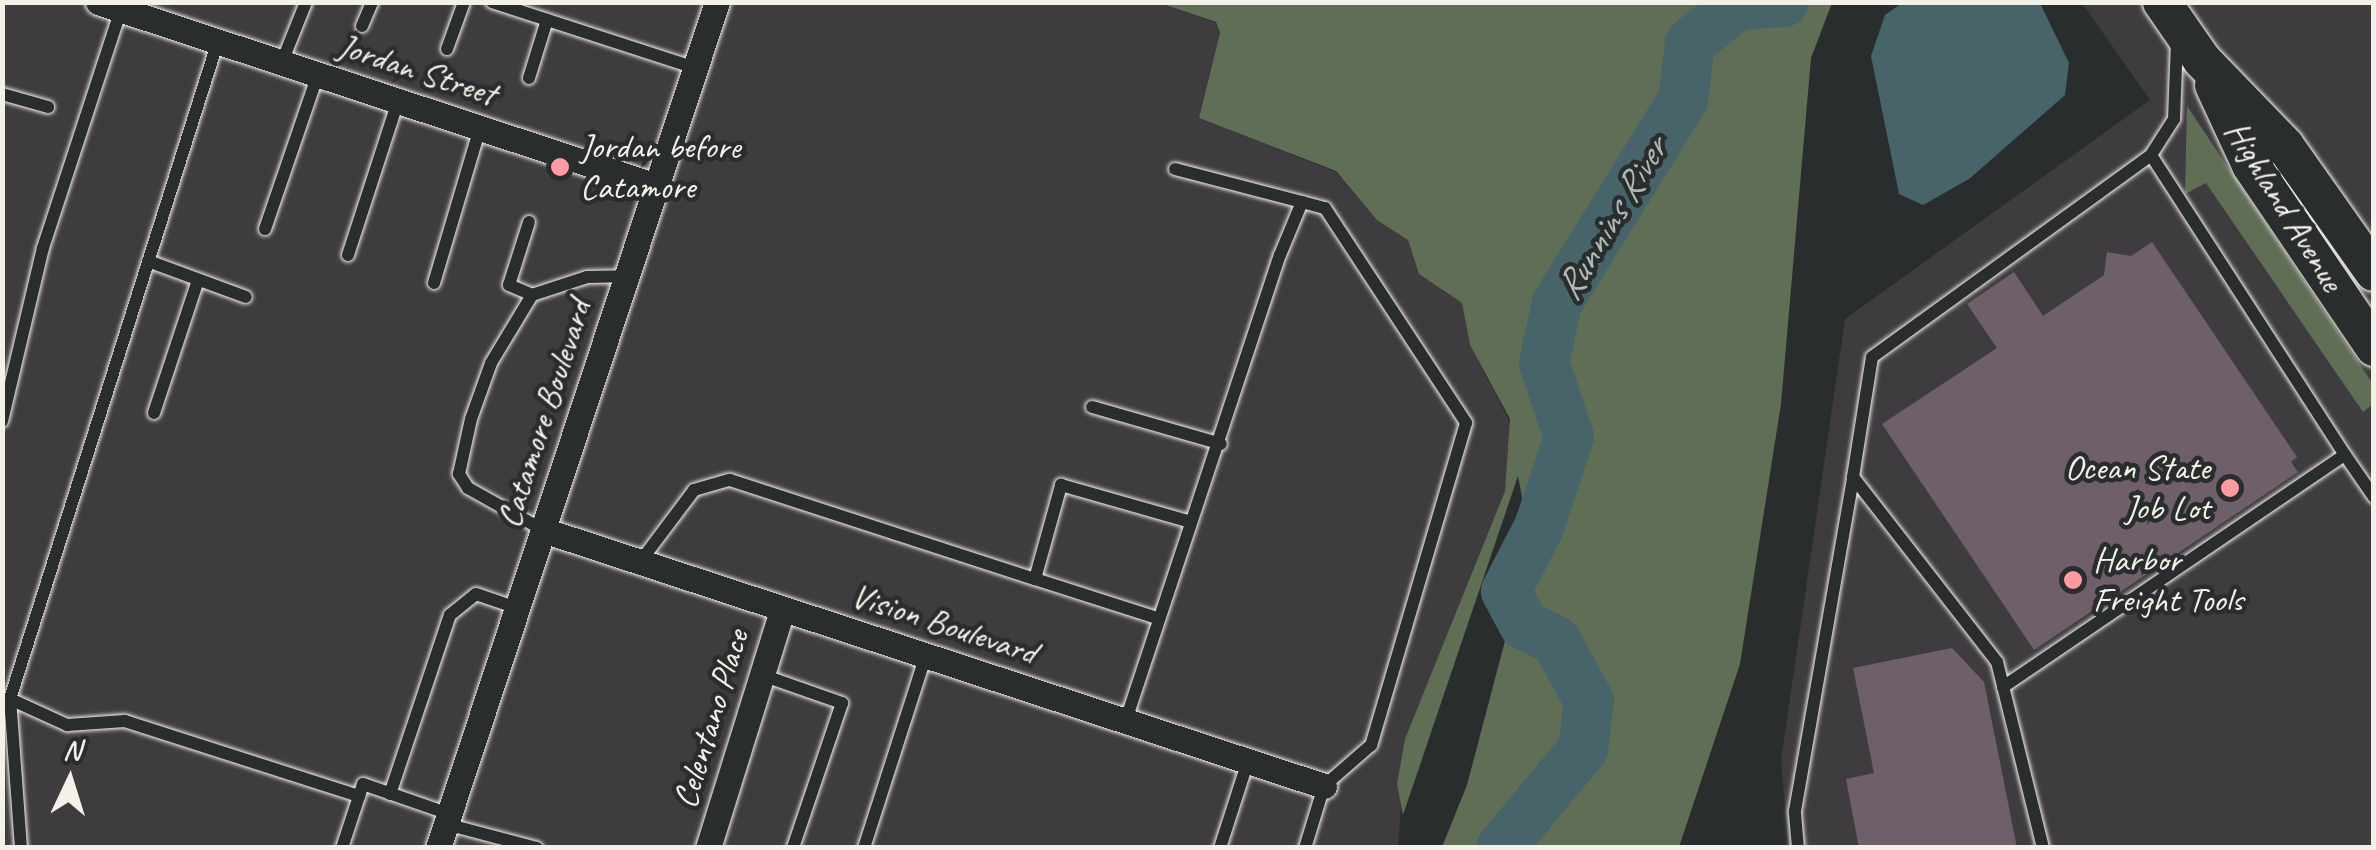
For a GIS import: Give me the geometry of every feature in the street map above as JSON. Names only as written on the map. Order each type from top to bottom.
[{"type":"main road","name":"Highland Avenue","points":[[2170,14],[2202,60],[2250,165],[2374,347]]},
{"type":"main road","name":"Highland Avenue","points":[[2202,60],[2294,138],[2374,272]]},
{"type":"street","name":"Catamore Boulevard","points":[[444,828],[717,2]]},
{"type":"street","name":"Jordan Street","points":[[110,6],[656,186]]},
{"type":"street","name":"Vision Boulevard","points":[[543,530],[782,610],[926,652],[1324,786]]},
{"type":"street","name":"Celentano Place","points":[[708,848],[782,610]]},
{"type":"lane","points":[[282,62],[306,2]]},
{"type":"lane","points":[[362,26],[372,2]]},
{"type":"lane","points":[[448,49],[464,2]]},
{"type":"lane","points":[[492,2],[695,68]]},
{"type":"lane","points":[[2,421],[110,6]]},
{"type":"lane","points":[[1798,848],[1795,811],[1872,357],[2152,155],[2174,119],[2170,14]]},
{"type":"lane","points":[[528,78],[547,20]]},
{"type":"lane","points":[[21,848],[10,700],[218,41]]},
{"type":"lane","points":[[265,229],[318,74]]},
{"type":"lane","points":[[2,94],[48,107]]},
{"type":"lane","points":[[348,255],[398,101]]},
{"type":"lane","points":[[434,283],[480,128]]},
{"type":"lane","points":[[2152,155],[2374,498]]},
{"type":"lane","points":[[1175,169],[1325,208],[1466,423],[1371,745],[1324,786],[1305,848]]},
{"type":"lane","points":[[1126,720],[1188,521],[1221,444],[1302,202]]},
{"type":"lane","points":[[529,222],[510,285],[532,295]]},
{"type":"lane","points":[[148,262],[246,298]]},
{"type":"lane","points":[[543,530],[497,510],[458,474],[491,363],[532,295],[587,277],[626,276]]},
{"type":"lane","points":[[154,413],[198,280]]},
{"type":"lane","points":[[1092,407],[1221,444]]},
{"type":"lane","points":[[2003,687],[2345,455]]},
{"type":"lane","points":[[1853,477],[1997,662],[2043,848]]},
{"type":"lane","points":[[640,562],[694,490],[730,480],[1158,618]]},
{"type":"lane","points":[[1034,579],[1060,485],[1188,521]]},
{"type":"lane","points":[[390,794],[450,616],[476,594],[518,608]]},
{"type":"lane","points":[[864,848],[926,652]]},
{"type":"lane","points":[[762,675],[842,703],[793,848]]},
{"type":"lane","points":[[10,700],[67,725],[126,721],[359,796]]},
{"type":"lane","points":[[1220,848],[1248,761]]},
{"type":"lane","points":[[342,848],[363,784],[390,794],[444,828],[529,846]]},
{"type":"shaded area","points":[[1160,2],[1216,23],[1220,34],[1199,118],[1336,172],[1377,219],[1408,240],[1419,274],[1462,303],[1470,345],[1513,428],[1505,491],[1406,739],[1398,847],[3,847],[2,3]]},
{"type":"shaded area","points":[[2082,3],[2373,3],[2373,847],[1789,848],[1781,761],[1845,319],[2150,100]]},
{"type":"green space","points":[[1160,3],[1832,3],[1811,58],[1781,404],[1740,664],[1679,847],[1442,847],[1467,785],[1511,618],[1527,524],[1518,476],[1403,815],[1397,784],[1405,739],[1505,491],[1510,419],[1470,345],[1462,303],[1419,274],[1408,240],[1377,220],[1336,171],[1199,118],[1220,33],[1216,22]]},
{"type":"green space","points":[[2187,106],[2373,384],[2373,404],[2363,412],[2206,183],[2185,194]]},
{"type":"water","points":[[1902,3],[2040,3],[2069,63],[2065,95],[1969,179],[1923,205],[1899,194],[1871,56],[1885,15]]},
{"type":"building","points":[[2152,242],[2297,457],[2291,462],[2298,472],[2034,650],[1882,424],[1997,348],[1967,304],[2014,272],[2043,316],[2104,275],[2107,252],[2131,256]]},
{"type":"building","points":[[1952,648],[1984,682],[2017,848],[1859,848],[1846,779],[1874,773],[1853,668]]},
{"type":"waterway","name":"Runnins River","points":[[1501,848],[1583,749],[1589,701],[1556,641],[1524,625],[1506,591],[1539,527],[1569,437],[1544,363],[1557,303],[1683,100],[1690,43],[1737,5],[1784,2]]},
{"type":"place","name":"Jordan before Catamore","points":[[560,167]]},
{"type":"place","name":"Ocean State Job Lot","points":[[2230,488]]},
{"type":"place","name":"Harbor Freight Tools","points":[[2073,580]]}]
